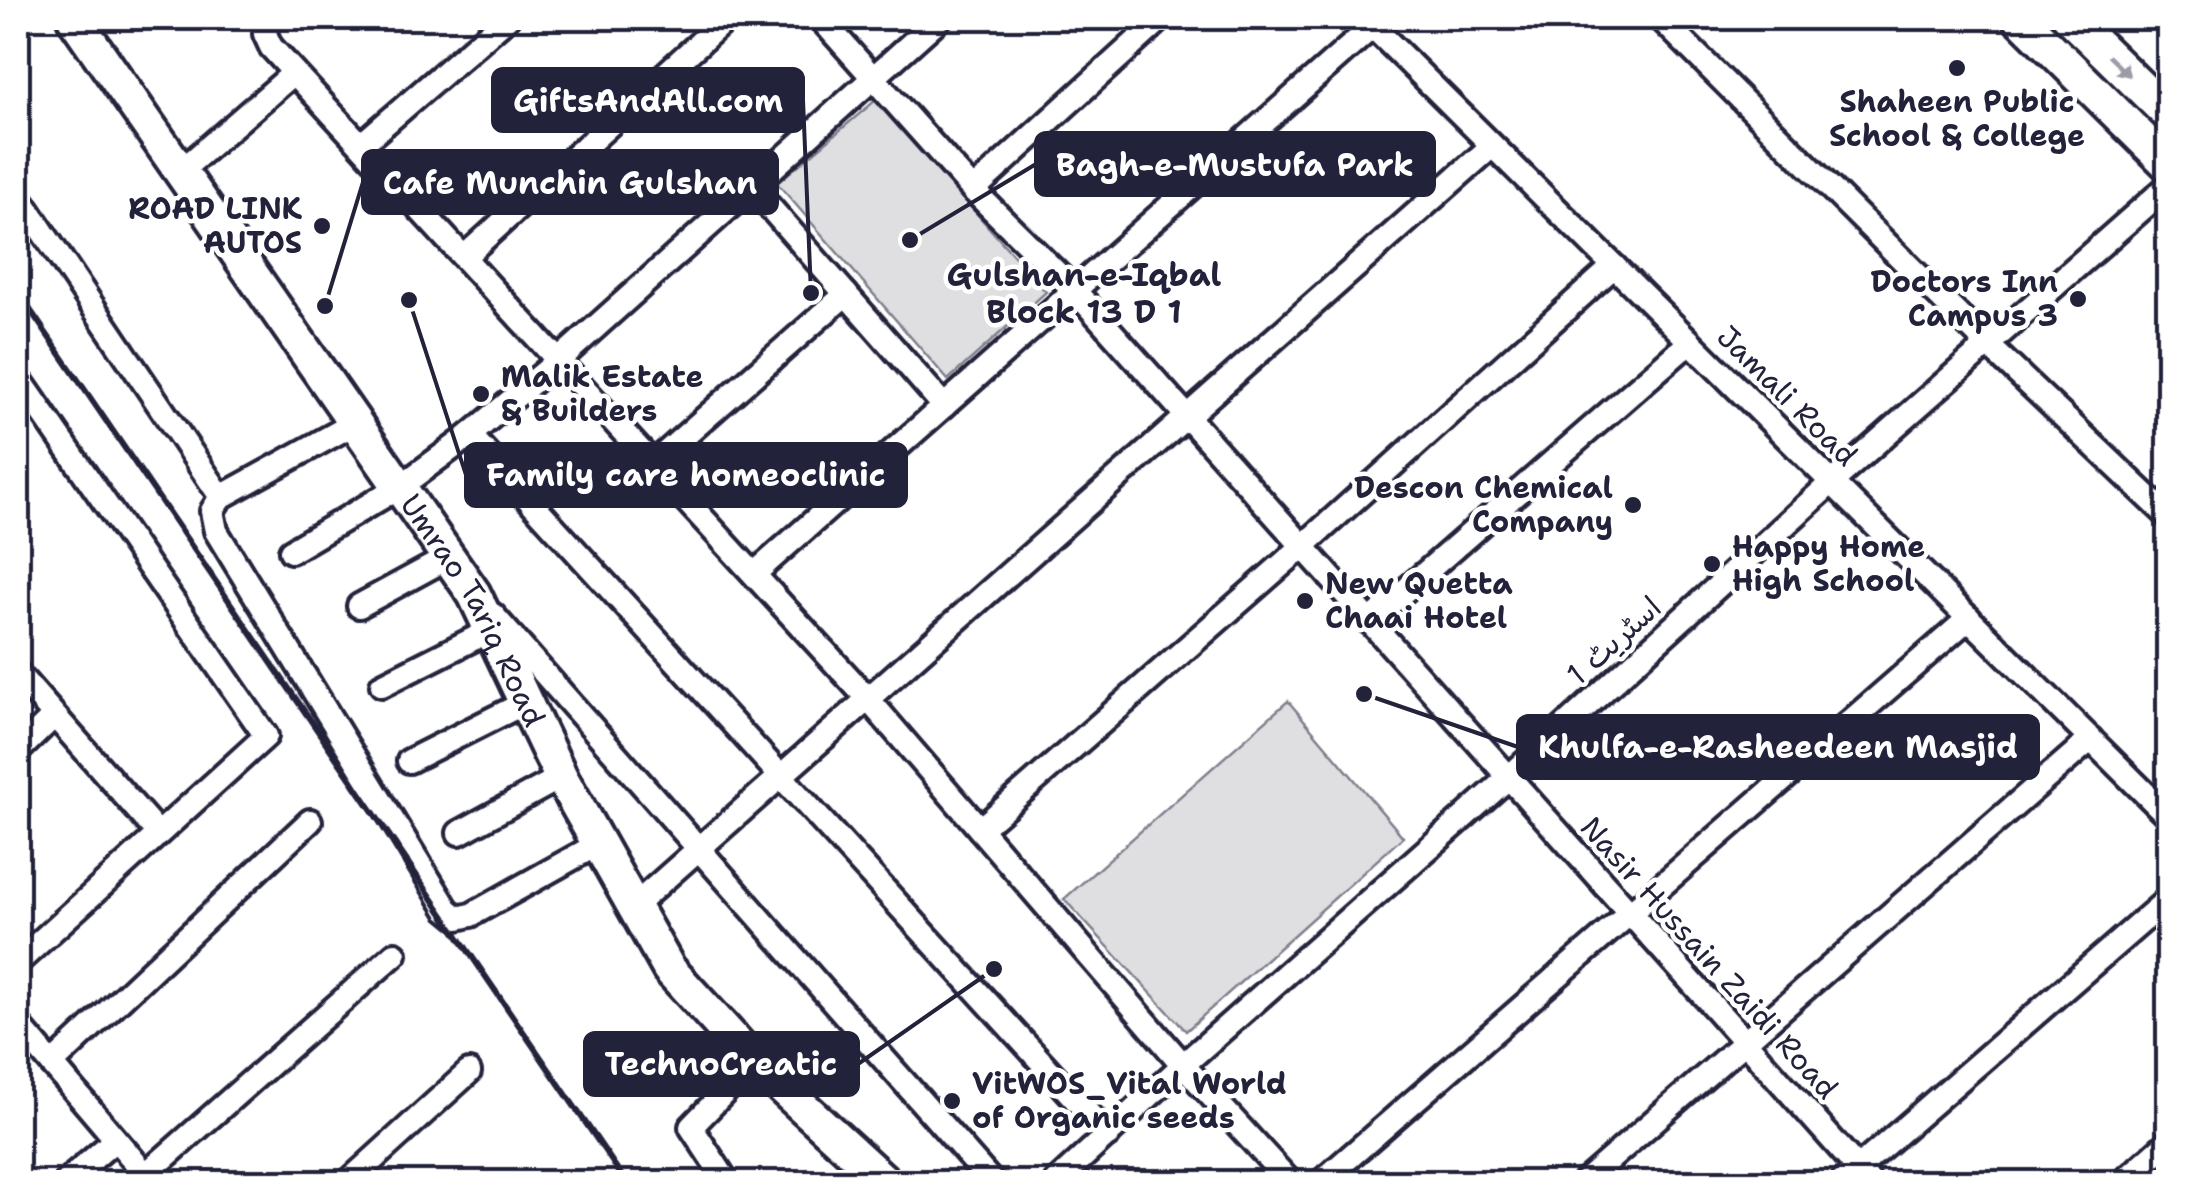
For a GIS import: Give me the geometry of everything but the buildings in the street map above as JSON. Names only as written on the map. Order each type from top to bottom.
[{"type":"street","name":"Umrao Tariq Road","points":[[74,18],[474,594],[560,777],[669,969],[754,1062],[885,1182]]},
{"type":"street","points":[[268,18],[264,34],[271,48],[868,699],[1290,1182]]},
{"type":"street","points":[[362,144],[507,18]]},
{"type":"street","points":[[464,256],[727,18]]},
{"type":"street","name":"Nasir Hussain Zaidi Road","points":[[820,18],[973,190],[1074,291],[1302,546],[1743,1041],[1856,1178]]},
{"type":"street","points":[[291,551],[401,486],[470,435],[940,18]]},
{"type":"street","points":[[973,190],[1162,18]]},
{"type":"street","points":[[1660,18],[1989,346],[2168,516]]},
{"type":"street","points":[[2020,18],[2168,164]]},
{"type":"street","points":[[2070,18],[2168,114]]},
{"type":"street","points":[[754,574],[1074,291],[1368,22]]},
{"type":"street","name":"Jamali Road","points":[[1368,22],[2168,816]]},
{"type":"street","points":[[181,171],[294,73]]},
{"type":"street","points":[[633,907],[1492,146]]},
{"type":"street","name":"اسٹریٹ 1","points":[[1056,1182],[1832,482],[2168,186]]},
{"type":"street","points":[[752,188],[944,406]]},
{"type":"street","points":[[18,195],[221,497]]},
{"type":"street","points":[[980,829],[1614,266]]},
{"type":"street","points":[[653,464],[846,294]]},
{"type":"street","points":[[1369,622],[1690,342]]},
{"type":"street","points":[[18,377],[266,736],[18,962]]},
{"type":"street","points":[[354,423],[221,497],[212,512],[216,531],[448,909],[458,918],[472,915],[598,844]]},
{"type":"street","points":[[470,435],[1108,1135]]},
{"type":"street","points":[[359,606],[449,558]]},
{"type":"street","points":[[474,594],[992,1182]]},
{"type":"street","points":[[1321,1182],[1969,618]]},
{"type":"street","points":[[382,685],[491,630]]},
{"type":"street","points":[[18,674],[157,832]]},
{"type":"street","points":[[410,761],[526,702]]},
{"type":"street","points":[[18,751],[53,717]]},
{"type":"street","points":[[1584,1182],[2091,739]]},
{"type":"street","points":[[459,833],[560,777]]},
{"type":"street","points":[[52,1064],[310,821]]},
{"type":"street","points":[[1856,1178],[2168,899]]},
{"type":"street","points":[[19,1028],[149,1179],[395,954]]},
{"type":"street","points":[[726,1182],[691,1127],[754,1062]]},
{"type":"street","points":[[348,1182],[469,1072]]},
{"type":"street","points":[[66,1182],[115,1140]]},
{"type":"street","points":[[2123,1182],[2168,1142]]},
{"type":"shaded area","points":[[876,100],[1046,292],[948,380],[777,183]]},
{"type":"shaded area","points":[[1288,701],[1403,837],[1186,1031],[1064,899]]},
{"type":"railway","points":[[18,292],[626,1182]]},
{"type":"place","name":"Shaheen Public School & College","points":[[1957,68]]},
{"type":"place","name":"ROAD LINK AUTOS","points":[[322,226]]},
{"type":"place","name":"Bagh-e-Mustufa Park","points":[[910,240]]},
{"type":"place","name":"GiftsAndAll.com","points":[[811,293]]},
{"type":"place","name":"Doctors Inn Campus 3","points":[[2078,299]]},
{"type":"place","name":"Family care homeoclinic","points":[[409,300]]},
{"type":"place","name":"Cafe Munchin Gulshan","points":[[325,306]]},
{"type":"place","name":"Malik Estate & Builders","points":[[481,394]]},
{"type":"place","name":"Descon Chemical Company","points":[[1633,505]]},
{"type":"place","name":"Happy Home High School","points":[[1712,564]]},
{"type":"place","name":"New Quetta Chaai Hotel","points":[[1305,601]]},
{"type":"place","name":"Khulfa-e-Rasheedeen Masjid","points":[[1364,694]]},
{"type":"place","name":"TechnoCreatic","points":[[994,969]]},
{"type":"place","name":"VitWOS_Vital World of Organic seeds","points":[[952,1101]]},
{"type":"district","name":"Gulshan-e-Iqbal Block 13 D 1","points":[[1084,294]]}]
